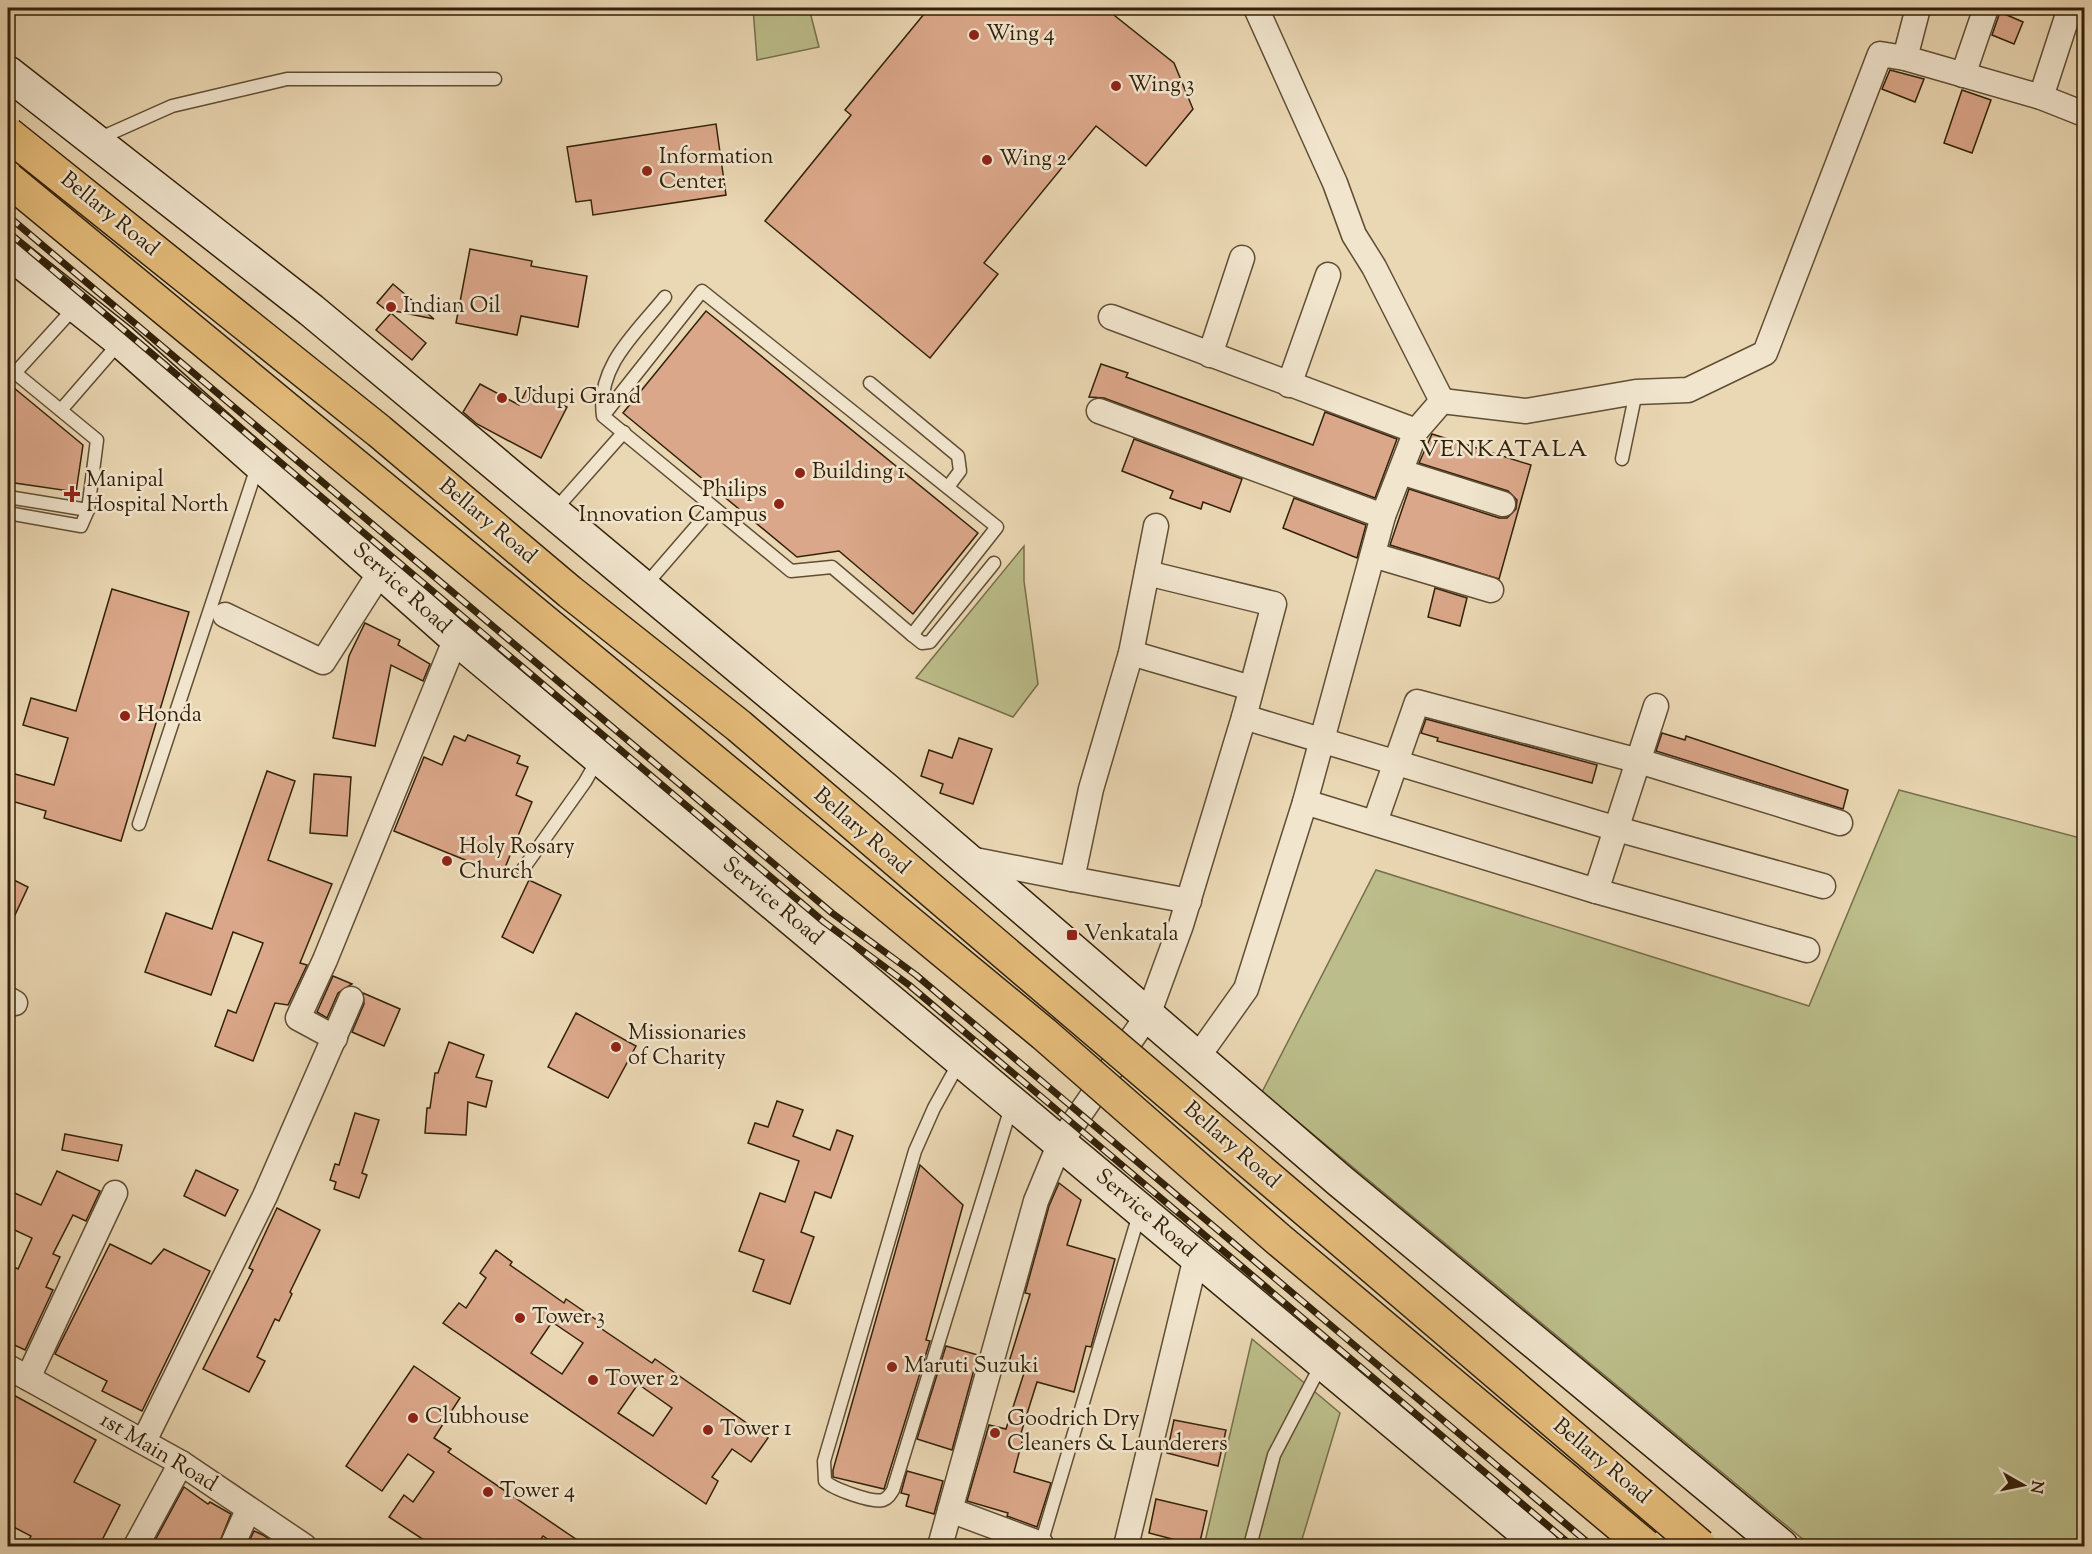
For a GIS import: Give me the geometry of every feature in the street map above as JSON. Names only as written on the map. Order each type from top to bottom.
[{"type":"highway","name":"Bellary Road","points":[[8,134],[379,431],[570,592],[739,726],[1700,1546]]},
{"type":"highway","name":"Bellary Road","points":[[8,179],[1044,1034],[1278,1239],[1645,1546]]},
{"type":"main road","points":[[8,73],[311,310],[965,858],[1339,1180],[1780,1546]]},
{"type":"main road","name":"Service Road","points":[[8,251],[121,341],[456,638],[1542,1546]]},
{"type":"street","points":[[1256,8],[1335,183],[1354,235],[1374,267],[1442,401]]},
{"type":"street","points":[[1905,58],[1918,8]]},
{"type":"street","points":[[1963,75],[1986,8]]},
{"type":"street","points":[[2041,97],[2070,8]]},
{"type":"street","points":[[1442,401],[1526,411],[1636,392],[1688,390],[1765,353],[1880,54],[1905,58],[2041,97],[2085,114]]},
{"type":"street","points":[[1210,355],[1242,258]]},
{"type":"street","points":[[1289,385],[1328,275]]},
{"type":"street","points":[[1111,317],[1416,431]]},
{"type":"street","points":[[1197,1058],[1246,989],[1305,802],[1383,516],[1416,431],[1442,401]]},
{"type":"street","points":[[1099,411],[1383,516]]},
{"type":"street","points":[[1401,472],[1503,504]]},
{"type":"street","points":[[1072,879],[1091,789],[1131,653],[1156,526]]},
{"type":"street","points":[[1373,555],[1491,590]]},
{"type":"street","points":[[225,615],[323,662],[381,571]]},
{"type":"street","points":[[940,1546],[1036,1201],[1060,1143],[1148,1015],[1188,901],[1244,717],[1274,604],[1147,573]]},
{"type":"street","points":[[335,1038],[298,1018],[325,960],[456,638]]},
{"type":"street","points":[[1131,653],[1251,688]]},
{"type":"street","points":[[1375,822],[1417,702],[1639,761],[1840,823]]},
{"type":"street","points":[[1596,891],[1656,706]]},
{"type":"street","points":[[1244,717],[1617,829],[1823,886]]},
{"type":"street","points":[[1305,802],[1596,891],[1808,950]]},
{"type":"street","points":[[965,858],[1188,901]]},
{"type":"street","points":[[144,1441],[265,1196],[351,999]]},
{"type":"street","points":[[18,1372],[115,1193]]},
{"type":"street","points":[[1126,1546],[1196,1257]]},
{"type":"street","name":"1st Main Road","points":[[18,1372],[181,1463],[304,1546]]},
{"type":"street","points":[[136,1546],[181,1463]]},
{"type":"street","points":[[232,1546],[248,1510]]},
{"type":"street","points":[[950,1510],[1040,1545]]},
{"type":"lane","points":[[94,141],[172,106],[287,80],[495,79]]},
{"type":"lane","points":[[603,416],[702,291],[997,527],[912,635]]},
{"type":"lane","points":[[603,416],[602,391],[612,364],[665,297]]},
{"type":"lane","points":[[8,513],[81,526],[88,510],[97,440],[11,370],[76,306]]},
{"type":"lane","points":[[61,410],[121,341]]},
{"type":"lane","points":[[870,383],[958,456],[960,471],[948,487]]},
{"type":"lane","points":[[1622,459],[1636,392]]},
{"type":"lane","points":[[603,416],[791,571],[832,567],[922,643],[930,642],[994,563]]},
{"type":"lane","points":[[553,512],[624,432]]},
{"type":"lane","points":[[139,824],[259,463]]},
{"type":"lane","points":[[8,497],[88,510]]},
{"type":"lane","points":[[643,588],[713,507]]},
{"type":"lane","points":[[524,869],[585,782],[599,758]]},
{"type":"lane","points":[[960,1060],[919,1142],[887,1242],[824,1461],[825,1481],[836,1489],[880,1501],[889,1497],[893,1490],[1012,1103]]},
{"type":"lane","points":[[1040,1545],[1140,1210]]},
{"type":"lane","points":[[1250,1546],[1274,1455],[1322,1362]]},
{"type":"green space","points":[[753,8],[809,8],[819,47],[757,60]]},
{"type":"green space","points":[[1024,546],[1024,581],[1038,684],[1013,717],[916,678]]},
{"type":"green space","points":[[1899,790],[2084,839],[2084,1546],[1811,1546],[1262,1092],[1376,870],[1809,1006]]},
{"type":"green space","points":[[1252,1339],[1340,1413],[1300,1546],[1204,1546]]},
{"type":"building","points":[[929,8],[1105,8],[1174,63],[1193,109],[1146,166],[1096,126],[984,263],[998,274],[930,358],[765,221],[851,115],[845,110]]},
{"type":"building","points":[[2000,12],[2023,22],[2014,44],[1992,35]]},
{"type":"building","points":[[1890,70],[1924,79],[1915,102],[1882,89]]},
{"type":"building","points":[[1962,90],[1991,100],[1972,153],[1944,143]]},
{"type":"building","name":"Information Center","points":[[716,124],[726,195],[593,215],[591,200],[576,202],[567,147]]},
{"type":"building","points":[[470,249],[532,261],[531,266],[587,276],[578,327],[521,316],[517,335],[456,323]]},
{"type":"building","points":[[393,284],[434,319],[385,309],[377,303]]},
{"type":"building","name":"Building 1","points":[[706,311],[978,533],[913,614],[839,551],[797,557],[623,413]]},
{"type":"building","points":[[391,313],[426,343],[412,360],[376,330]]},
{"type":"building","points":[[1101,364],[1128,373],[1126,377],[1313,445],[1325,412],[1397,439],[1375,498],[1104,398],[1089,397]]},
{"type":"building","points":[[8,383],[83,445],[76,492],[8,482]]},
{"type":"building","points":[[480,384],[519,405],[528,387],[567,407],[541,458],[477,424],[463,412]]},
{"type":"building","points":[[1432,434],[1531,465],[1499,579],[1390,545],[1409,489],[1499,518],[1507,518],[1516,509],[1517,500],[1508,491],[1419,463]]},
{"type":"building","points":[[1134,439],[1242,479],[1230,512],[1203,502],[1201,509],[1170,498],[1173,491],[1122,471]]},
{"type":"building","points":[[1294,498],[1366,525],[1357,558],[1283,528]]},
{"type":"building","points":[[1435,588],[1467,598],[1460,626],[1428,617]]},
{"type":"building","points":[[112,589],[189,612],[121,841],[44,818],[46,811],[8,800],[8,772],[54,785],[68,738],[23,725],[31,698],[76,711]]},
{"type":"building","points":[[365,623],[400,640],[398,645],[430,664],[423,681],[391,665],[375,746],[333,738],[349,656]]},
{"type":"building","points":[[1426,719],[1597,765],[1592,783],[1437,741],[1438,738],[1421,733]]},
{"type":"building","points":[[1662,733],[1685,740],[1686,736],[1848,790],[1843,809],[1656,751]]},
{"type":"building","points":[[468,735],[520,756],[517,763],[528,767],[516,795],[532,802],[502,875],[394,831],[424,757],[442,765],[454,736],[465,741]]},
{"type":"building","points":[[959,738],[992,749],[973,804],[940,793],[943,784],[921,776],[929,750],[952,758]]},
{"type":"building","points":[[267,771],[295,781],[268,860],[332,884],[300,963],[307,965],[288,1005],[275,1003],[253,1061],[215,1046],[228,1010],[236,1013],[263,943],[233,932],[211,995],[145,972],[166,913],[212,929]]},
{"type":"building","points":[[314,774],[351,777],[347,836],[310,833]]},
{"type":"building","points":[[8,877],[28,887],[8,930]]},
{"type":"building","points":[[529,880],[561,895],[533,953],[502,937]]},
{"type":"building","points":[[333,976],[352,984],[338,993],[327,1018],[317,1012]]},
{"type":"building","points":[[363,993],[400,1009],[384,1046],[352,1032],[364,1004]]},
{"type":"building","points":[[576,1013],[636,1046],[608,1098],[548,1067]]},
{"type":"building","points":[[449,1042],[484,1055],[476,1077],[492,1081],[486,1107],[468,1102],[466,1135],[425,1133],[427,1108],[430,1108],[435,1073],[438,1073]]},
{"type":"building","points":[[777,1101],[803,1110],[793,1136],[830,1150],[837,1130],[853,1136],[831,1198],[815,1192],[801,1232],[814,1237],[790,1304],[753,1291],[764,1260],[739,1251],[760,1193],[785,1202],[799,1161],[748,1143],[755,1123],[768,1127]]},
{"type":"building","points":[[355,1113],[379,1120],[362,1173],[367,1175],[359,1198],[334,1189],[336,1182],[330,1180],[335,1164],[339,1165]]},
{"type":"building","points":[[65,1134],[122,1145],[118,1161],[62,1150]]},
{"type":"building","points":[[920,1165],[963,1205],[926,1340],[930,1341],[884,1489],[833,1477],[833,1470]]},
{"type":"building","points":[[196,1170],[238,1190],[225,1216],[184,1196]]},
{"type":"building","points":[[57,1171],[100,1191],[86,1221],[73,1215],[53,1254],[60,1257],[46,1287],[53,1290],[25,1350],[8,1342],[8,1264],[18,1269],[32,1238],[8,1227],[8,1190],[41,1205]]},
{"type":"building","points":[[1059,1183],[1081,1200],[1067,1245],[1115,1259],[1091,1347],[1086,1346],[1074,1392],[1037,1382],[1021,1433],[1024,1434],[1014,1472],[1051,1483],[1037,1527],[1007,1516],[1008,1513],[967,1501],[989,1425],[1006,1429],[1026,1367],[1009,1362],[1030,1294],[1025,1293],[1049,1206]]},
{"type":"building","points":[[277,1208],[320,1230],[290,1292],[292,1294],[279,1321],[275,1319],[257,1357],[265,1361],[249,1392],[203,1369],[253,1270],[249,1268]]},
{"type":"building","points":[[110,1244],[151,1264],[164,1249],[210,1271],[142,1411],[102,1391],[107,1381],[55,1354]]},
{"type":"building","points":[[496,1250],[512,1262],[510,1265],[564,1303],[566,1299],[598,1321],[596,1325],[652,1363],[655,1359],[768,1438],[751,1462],[732,1449],[712,1477],[718,1481],[706,1504],[443,1323],[459,1303],[466,1308],[486,1278],[480,1273]],"holes":[[[552,1322],[583,1343],[562,1374],[531,1353]],[[638,1384],[672,1408],[653,1436],[618,1413]]]},
{"type":"building","points":[[946,1346],[978,1355],[952,1450],[917,1439]]},
{"type":"building","points":[[414,1366],[460,1398],[434,1438],[451,1449],[448,1452],[586,1546],[558,1546],[543,1536],[537,1545],[530,1540],[526,1546],[433,1546],[389,1517],[404,1495],[413,1502],[434,1472],[408,1454],[382,1491],[346,1466]]},
{"type":"building","points":[[8,1392],[96,1440],[74,1482],[120,1505],[99,1546],[26,1546],[31,1536],[8,1524]]},
{"type":"building","points":[[1174,1420],[1226,1430],[1218,1466],[1167,1453]]},
{"type":"building","points":[[907,1471],[943,1481],[934,1514],[906,1506],[909,1495],[901,1493]]},
{"type":"building","points":[[184,1487],[208,1504],[210,1502],[231,1514],[218,1546],[152,1546]]},
{"type":"building","points":[[1156,1499],[1207,1511],[1199,1546],[1149,1533]]},
{"type":"building","points":[[254,1531],[263,1535],[279,1546],[247,1546]]},
{"type":"railway","points":[[8,216],[832,913],[916,975],[1592,1546]]},
{"type":"railway","points":[[8,232],[824,922],[909,985],[1572,1546]]},
{"type":"place","name":"Wing 4","points":[[974,35]]},
{"type":"place","name":"Wing 3","points":[[1116,86]]},
{"type":"place","name":"Wing 2","points":[[987,160]]},
{"type":"place","name":"Information Center","points":[[647,171]]},
{"type":"place","name":"Indian Oil","points":[[391,307]]},
{"type":"place","name":"Udupi Grand","points":[[502,398]]},
{"type":"place","name":"Building 1","points":[[800,473]]},
{"type":"place","name":"Manipal Hospital North","points":[[72,494]]},
{"type":"place","name":"Philips Innovation Campus","points":[[779,504]]},
{"type":"place","name":"Honda","points":[[125,716]]},
{"type":"place","name":"Holy Rosary Church","points":[[447,861]]},
{"type":"place","name":"Venkatala","points":[[1072,935]]},
{"type":"place","name":"Missionaries of Charity","points":[[616,1047]]},
{"type":"place","name":"Tower 3","points":[[520,1318]]},
{"type":"place","name":"Maruti Suzuki","points":[[892,1367]]},
{"type":"place","name":"Tower 2","points":[[593,1380]]},
{"type":"place","name":"Clubhouse","points":[[413,1418]]},
{"type":"place","name":"Tower 1","points":[[708,1430]]},
{"type":"place","name":"Goodrich Dry Cleaners & Launderers","points":[[995,1433]]},
{"type":"place","name":"Tower 4","points":[[488,1492]]},
{"type":"district","name":"VENKATALA","points":[[1504,450]]}]
